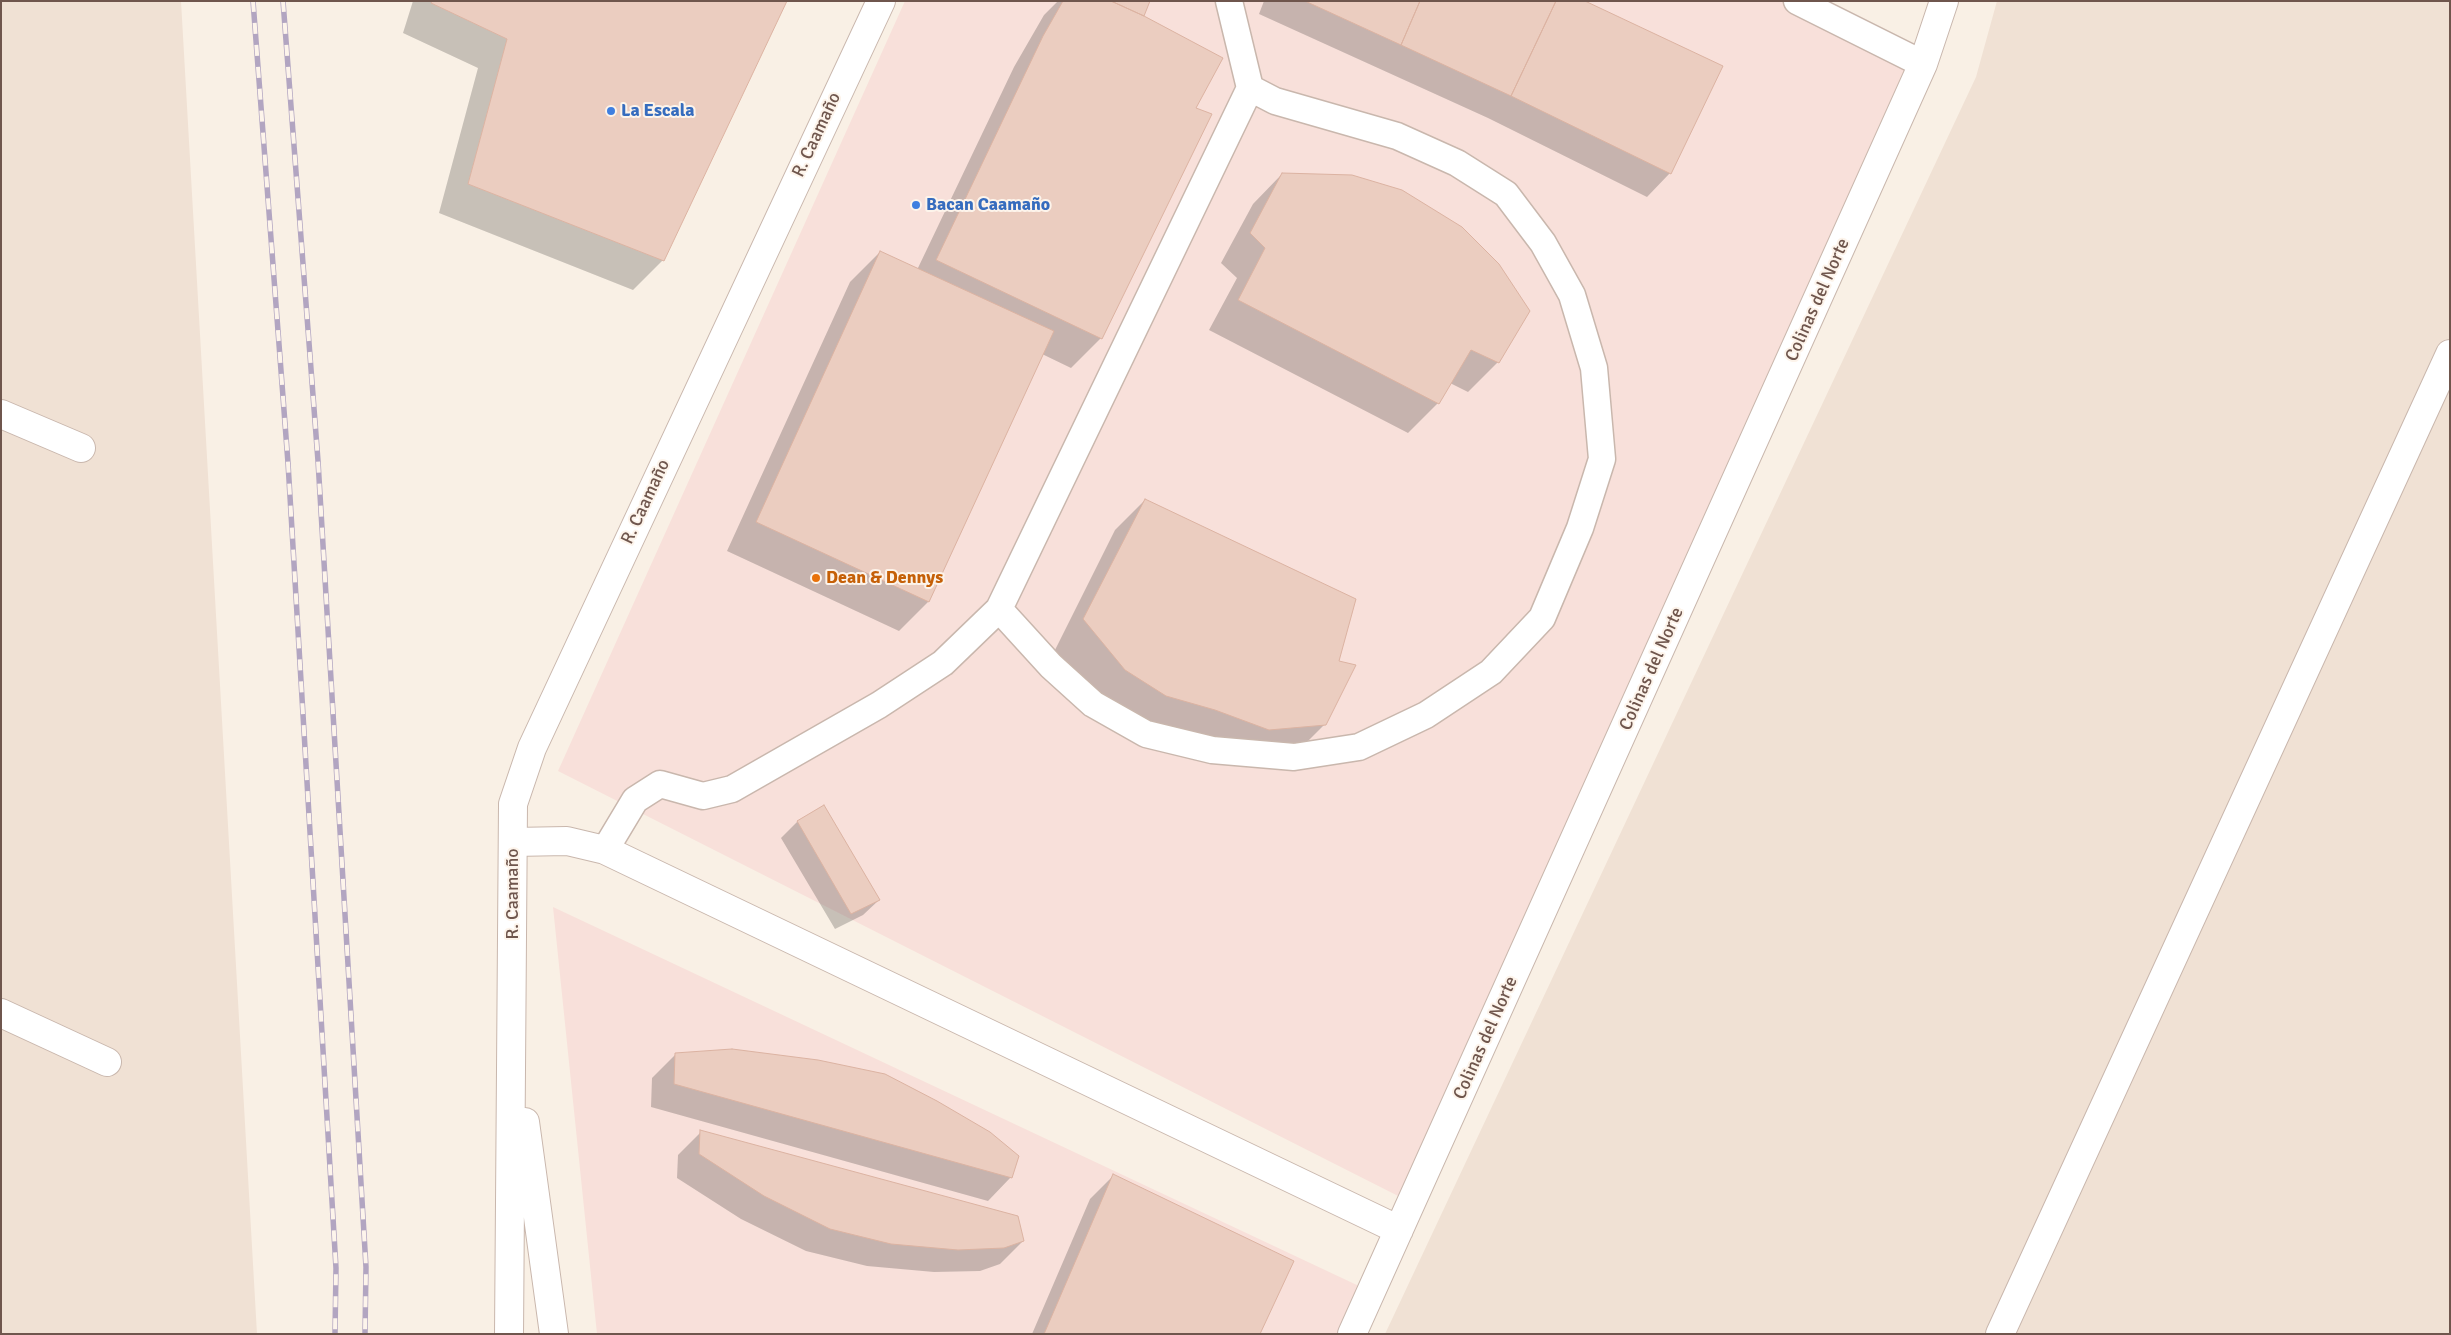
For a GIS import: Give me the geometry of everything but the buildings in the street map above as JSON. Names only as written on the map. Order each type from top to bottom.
[{"type":"street","name":"R. Caamaño","points":[[509,1334],[514,804],[532,748],[880,1]]},
{"type":"street","name":"Colinas del Norte","points":[[1352,1334],[1923,64],[1944,1]]},
{"type":"street","points":[[2000,1334],[2450,354]]},
{"type":"street","points":[[1,414],[80,448]]},
{"type":"street","points":[[513,842],[567,841],[605,850],[1399,1230]]},
{"type":"street","points":[[1,1013],[107,1062]]},
{"type":"street","name":"R. Caamaño","points":[[513,1027],[554,1334]]},
{"type":"lane","points":[[605,850],[635,800],[660,784],[703,796],[732,789],[879,705],[943,664],[999,609],[1250,88],[1229,1]]},
{"type":"lane","points":[[1797,1],[1923,64]]},
{"type":"lane","points":[[999,609],[1051,666],[1093,704],[1146,734],[1212,750],[1294,757],[1359,747],[1426,715],[1491,672],[1542,618],[1580,528],[1602,459],[1594,368],[1572,294],[1543,243],[1506,194],[1457,163],[1397,136],[1274,101],[1250,88]]},
{"type":"shaded area","points":[[1,1],[181,1],[257,1334],[1,1334]]},
{"type":"shaded area","points":[[905,1],[1797,1],[1923,64],[1412,1203],[558,771]]},
{"type":"shaded area","points":[[1997,1],[2450,1],[2450,1334],[1385,1334],[1976,77]]},
{"type":"shaded area","points":[[553,907],[1359,1286],[1338,1334],[597,1334]]},
{"type":"railway","points":[[253,1],[288,463],[336,1268],[335,1334]]},
{"type":"railway","points":[[283,1],[318,461],[366,1267],[365,1334]]},
{"type":"place","name":"La Escala","points":[[611,111]]},
{"type":"place","name":"Bacan Caamaño","points":[[916,205]]},
{"type":"place","name":"Dean & Dennys","points":[[816,578]]}]
